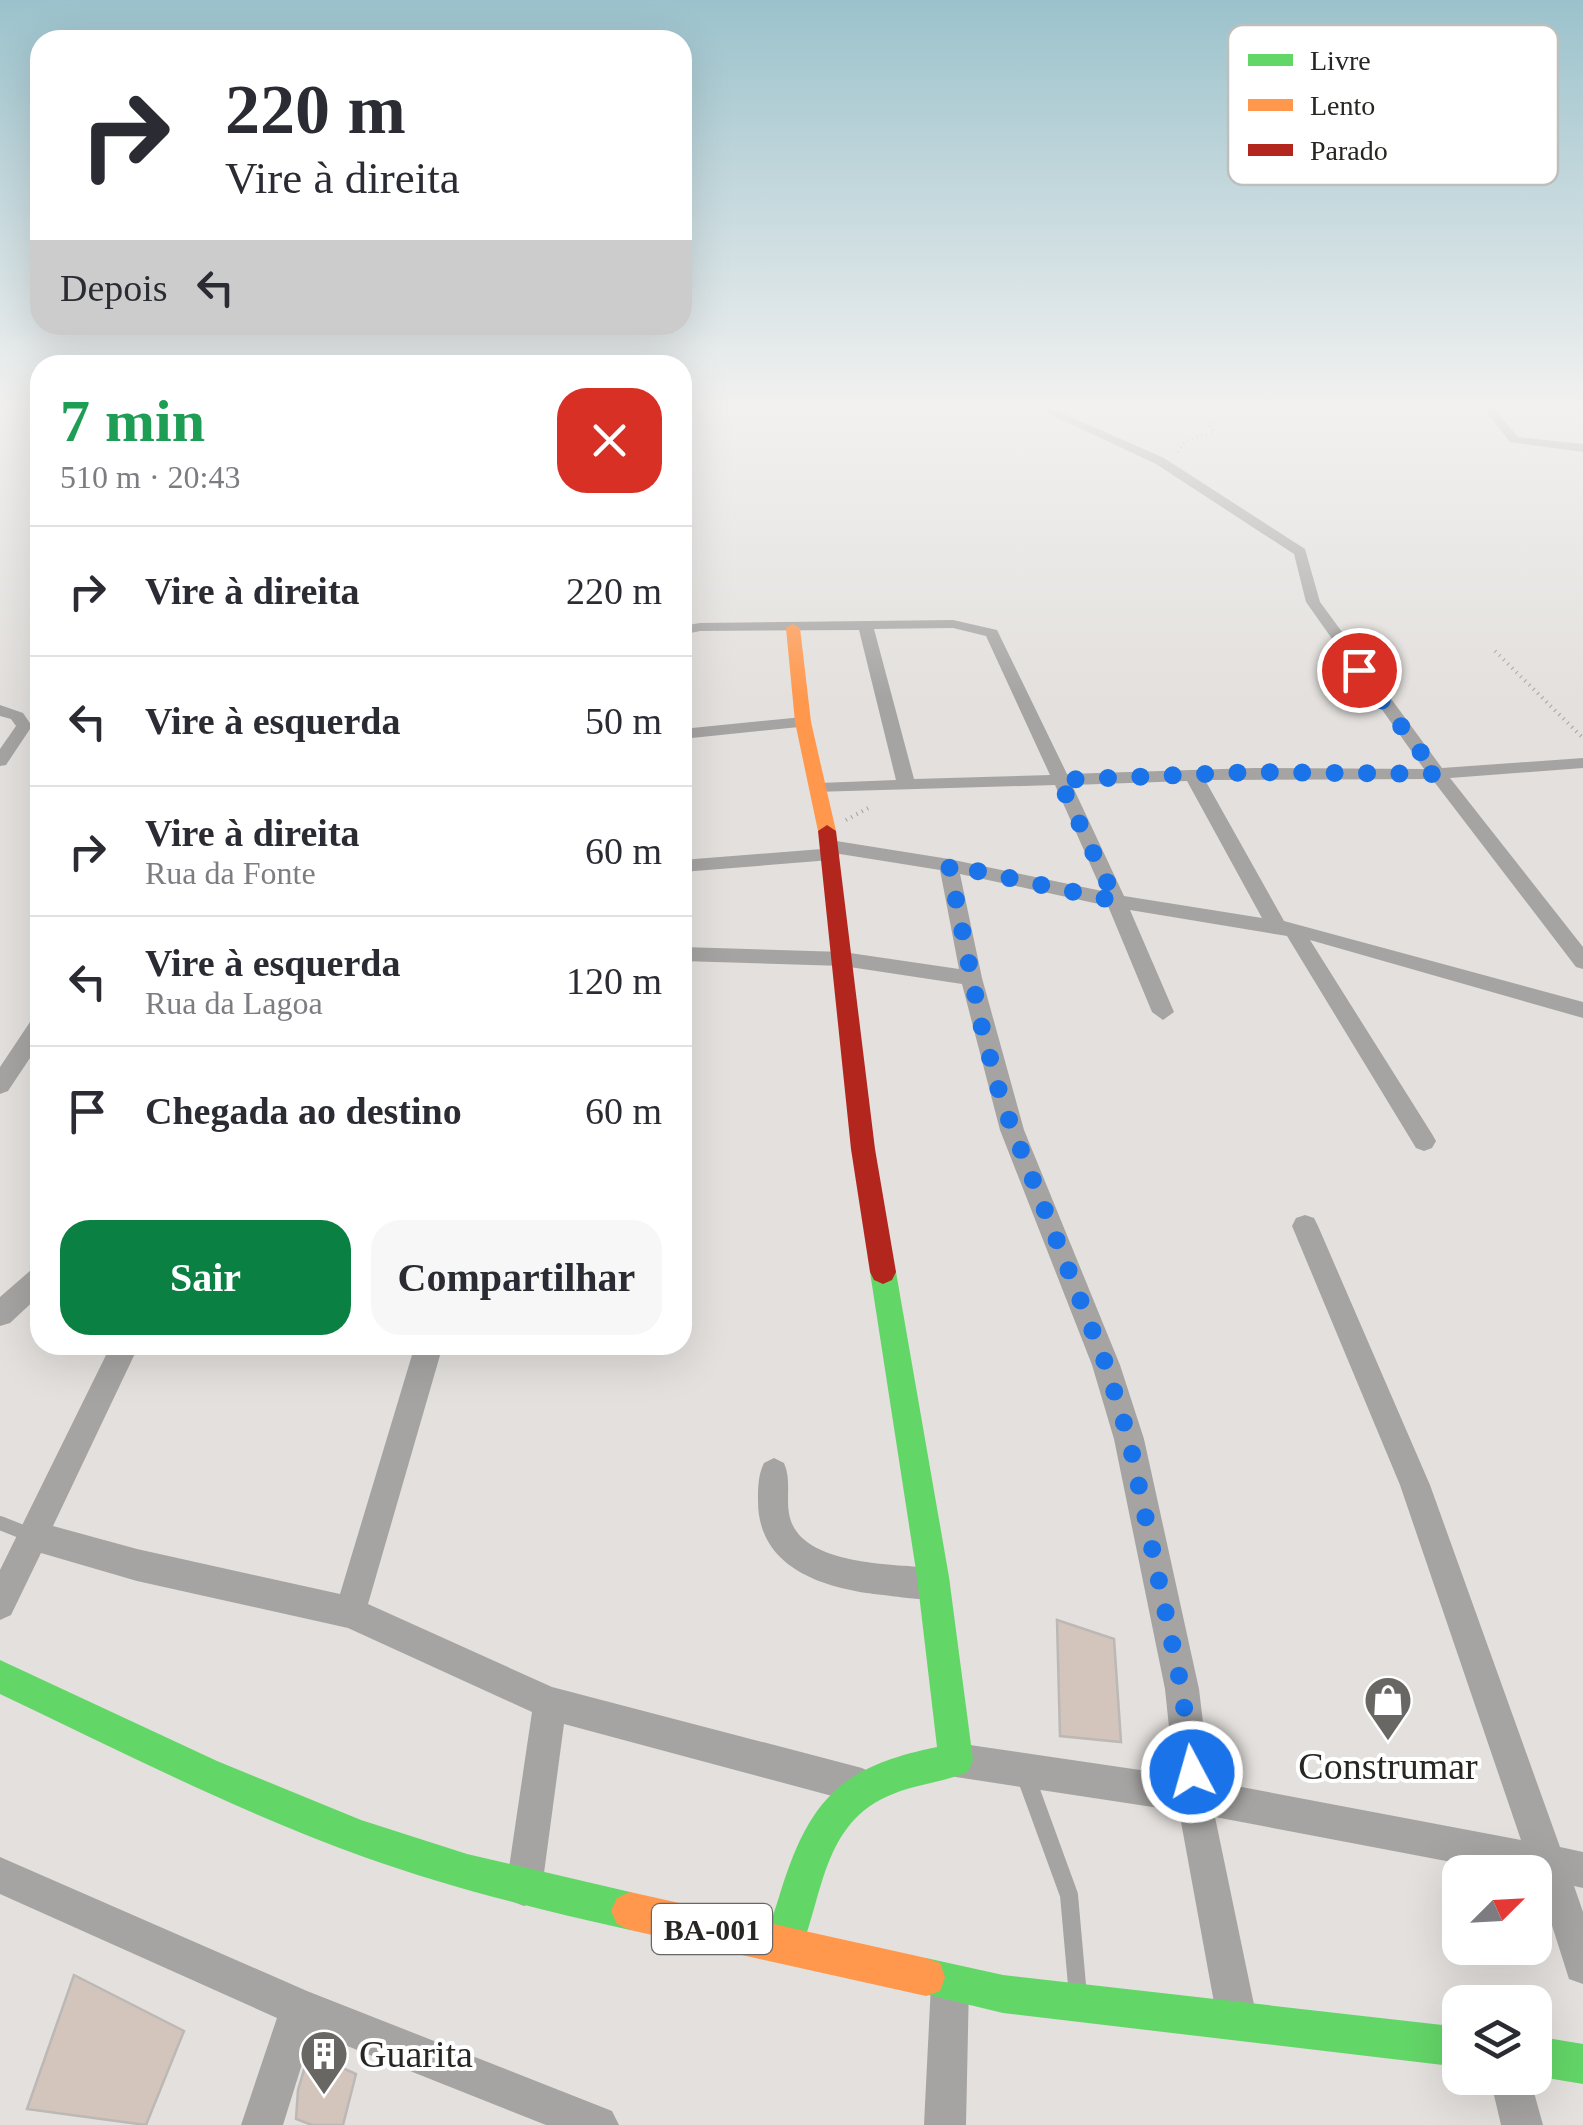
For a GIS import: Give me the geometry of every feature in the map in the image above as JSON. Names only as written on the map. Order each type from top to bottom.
[{"type":"street","points":[[1223,501],[1300,552],[1312,602],[1437,774],[1583,962]]},
{"type":"street","points":[[692,629],[953,624],[992,633],[1163,1012]]},
{"type":"street","points":[[866,626],[906,784]]},
{"type":"street","points":[[794,628],[803,722],[831,850],[863,1150],[946,1652],[956,1760]]},
{"type":"street","points":[[0,710],[17,716],[24,726],[0,761]]},
{"type":"street","points":[[692,733],[803,722]]},
{"type":"street","points":[[820,788],[1193,774],[1437,774],[1575,764]]},
{"type":"street","points":[[1193,774],[1285,928],[1424,1141]]},
{"type":"street","points":[[692,865],[831,850],[949,865],[1116,901],[1285,928],[1396,954],[1583,1010]]},
{"type":"street","points":[[949,865],[971,978],[1012,1130],[1106,1365],[1129,1439],[1182,1690],[1194,1798],[1237,2018]]},
{"type":"street","points":[[692,954],[843,960],[971,978]]},
{"type":"street","points":[[0,1085],[30,1040]]},
{"type":"street","points":[[1305,1226],[1415,1485],[1545,1855]]},
{"type":"street","points":[[0,1314],[30,1287]]},
{"type":"street","points":[[0,1604],[120,1355]]},
{"type":"street","points":[[350,1612],[426,1355]]},
{"type":"street","points":[[774,1473],[780,1533],[806,1560],[848,1572],[934,1584]]},
{"type":"street","points":[[32,1536],[137,1565],[350,1612],[550,1703],[862,1786]]},
{"type":"street","name":"BA-001","points":[[0,1677],[262,1798],[413,1856],[524,1888],[950,1984],[1442,2044]]},
{"type":"street","points":[[524,1888],[550,1703]]},
{"type":"street","points":[[785,1944],[811,1846],[841,1799],[862,1786],[929,1762],[956,1760],[1022,1768],[1508,1855]]},
{"type":"street","points":[[1552,1863],[1583,1870]]},
{"type":"street","points":[[0,1876],[300,2008],[598,2125]]},
{"type":"street","points":[[1552,1876],[1583,1965]]},
{"type":"street","points":[[945,2125],[950,1984]]},
{"type":"street","points":[[262,2125],[300,2008]]},
{"type":"street","points":[[1552,2059],[1583,2064]]},
{"type":"street","points":[[1514,2095],[1522,2125]]},
{"type":"lane","points":[[0,1523],[32,1536]]},
{"type":"lane","points":[[1022,1768],[1069,1895],[1078,2002]]},
{"type":"path","points":[[1495,651],[1583,738]]},
{"type":"building","points":[[1057,1620],[1114,1639],[1121,1742],[1060,1736]]},
{"type":"building","points":[[74,1975],[184,2031],[146,2125],[27,2109]]},
{"type":"building","name":"Guarita","points":[[309,2053],[356,2074],[343,2125],[312,2125],[296,2119],[298,2090]]},
{"type":"traffic: fast","points":[[785,1944],[806,1868],[833,1816],[853,1796],[879,1781],[956,1760],[933,1577],[883,1272]]},
{"type":"traffic: fast","points":[[0,1677],[205,1773],[361,1838],[467,1872],[630,1911]]},
{"type":"traffic: fast","points":[[926,1977],[1003,1994],[1442,2045]]},
{"type":"traffic: fast","points":[[1552,2059],[1583,2064]]},
{"type":"traffic: slow","points":[[793,628],[803,722],[827,831]]},
{"type":"traffic: slow","points":[[630,1911],[926,1977]]},
{"type":"traffic: jam","points":[[827,831],[863,1149],[883,1272]]},
{"type":"place","name":"Construmar","points":[[1388,1742]]},
{"type":"place","name":"Guarita","points":[[324,2096]]},
{"type":"route","points":[[1192,1772],[1182,1690],[1129,1439],[1106,1365],[1002,1102],[982,1028],[949,865],[1116,901],[1059,780],[1254,772],[1437,774],[1359,670]]}]
